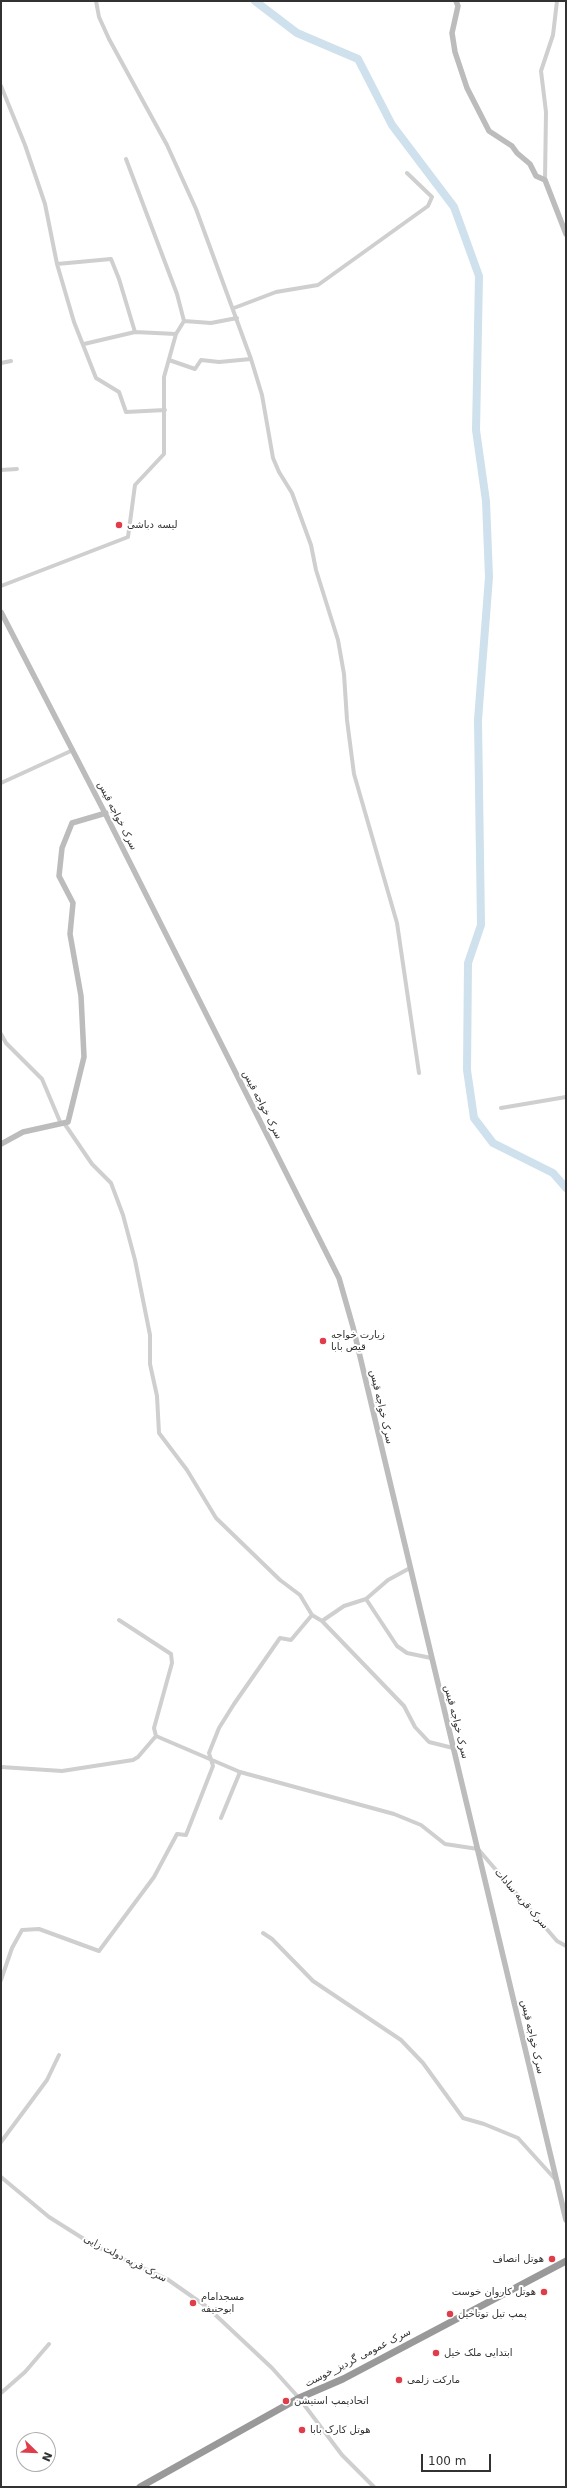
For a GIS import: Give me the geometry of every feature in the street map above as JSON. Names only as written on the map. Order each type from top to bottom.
[{"type":"highway","name":"سرک عمومی گردیز_خوست","points":[[141,2487],[299,2398],[343,2379],[566,2261]]},
{"type":"street","points":[[96,1],[99,17],[109,39],[167,145],[196,209],[234,308],[251,359],[262,395],[273,458],[279,472],[292,493],[302,517],[316,570],[338,640],[344,674],[354,774],[397,923],[419,1073]]},
{"type":"street","points":[[456,1],[458,6],[452,33],[455,52],[467,88],[489,131],[505,140],[530,164],[542,179],[566,234]]},
{"type":"street","points":[[542,179],[546,112],[541,71],[553,34],[557,1]]},
{"type":"street","points":[[1,86],[45,204],[57,264],[74,322],[84,344],[96,378],[119,392],[126,412],[165,410]]},
{"type":"street","points":[[1,586],[128,537],[135,485],[164,454],[164,377],[176,334],[184,321],[177,294],[126,159]]},
{"type":"street","points":[[234,308],[276,292],[318,285],[428,206],[432,197],[407,173]]},
{"type":"street","points":[[57,264],[111,259],[120,280],[135,332]]},
{"type":"street","points":[[184,321],[211,323],[237,318]]},
{"type":"street","points":[[84,344],[135,332],[176,334]]},
{"type":"street","points":[[169,360],[195,369],[201,360],[219,362],[251,359]]},
{"type":"street","points":[[1,363],[11,361]]},
{"type":"street","points":[[1,470],[17,469]]},
{"type":"street","name":"سرک خواجه قیس","points":[[1,612],[106,813],[339,1278],[353,1327],[566,2220]]},
{"type":"street","points":[[1,783],[73,750]]},
{"type":"street","points":[[1,1144],[23,1132],[68,1122],[84,1057],[81,996],[70,934],[73,903],[60,876],[62,848],[72,823],[106,813]]},
{"type":"street","points":[[1,1034],[6,1043],[42,1079],[62,1123],[92,1164],[111,1183],[123,1215],[137,1266],[150,1335],[150,1364],[157,1396],[159,1433],[187,1470],[216,1518],[280,1580],[300,1595],[312,1615],[322,1621],[404,1706],[415,1727],[429,1742],[453,1748]]},
{"type":"street","points":[[501,1108],[566,1097]]},
{"type":"street","points":[[322,1621],[344,1606],[366,1599],[388,1580],[410,1568]]},
{"type":"street","points":[[366,1599],[397,1646],[407,1653],[431,1658]]},
{"type":"street","points":[[1,1980],[12,1948],[22,1930],[39,1929],[99,1951],[154,1877],[177,1834],[186,1835],[213,1766],[209,1753],[219,1728],[247,1683],[280,1638],[291,1640],[312,1615]]},
{"type":"street","points":[[119,1620],[171,1654],[172,1663],[154,1728],[156,1736]]},
{"type":"street","points":[[156,1736],[240,1772],[394,1814],[421,1824],[445,1844],[478,1849]]},
{"type":"street","points":[[1,1767],[62,1771],[133,1760],[138,1758],[156,1736]]},
{"type":"street","points":[[220,1818],[240,1772]]},
{"type":"street","name":"سرک قریه سادات","points":[[478,1849],[557,1941],[566,1946]]},
{"type":"street","points":[[263,1933],[272,1939],[313,1981],[401,2040],[423,2063],[463,2118],[484,2124],[518,2138],[557,2180]]},
{"type":"street","points":[[1,2142],[47,2080],[59,2054]]},
{"type":"street","name":"سرک قریه دولت زایی","points":[[1,2177],[49,2217],[95,2246],[166,2279],[207,2307],[272,2368],[299,2398],[342,2455],[374,2487]]},
{"type":"street","points":[[1,2393],[25,2372],[49,2344]]},
{"type":"waterway","points":[[255,1],[297,33],[358,59],[392,125],[454,207],[479,276],[476,430],[486,501],[489,577],[478,720],[481,925],[468,963],[467,1070],[474,1118],[493,1143],[553,1173],[566,1188]]},
{"type":"place","name":"لیسه دباشی","points":[[119,525]]},
{"type":"place","name":"زیارت خواجه قیص بابا","points":[[323,1341]]},
{"type":"place","name":"هوتل انصاف","points":[[552,2259]]},
{"type":"place","name":"هوتل کاروان خوست","points":[[544,2292]]},
{"type":"place","name":"مسجدامام ابوحنیفه","points":[[193,2303]]},
{"type":"place","name":"پمپ تیل توتاخیل","points":[[450,2314]]},
{"type":"place","name":"ابتدایی ملک خیل","points":[[436,2353]]},
{"type":"place","name":"مارکت زلمی","points":[[399,2380]]},
{"type":"place","name":"اتحادپمپ استیشن","points":[[286,2401]]},
{"type":"place","name":"هوتل کارک بابا","points":[[302,2430]]}]
